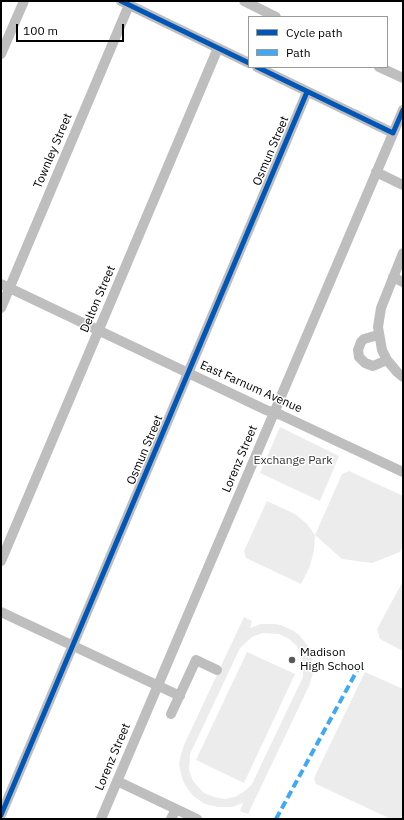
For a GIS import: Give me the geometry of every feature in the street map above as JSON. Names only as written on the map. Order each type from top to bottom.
[{"type":"street","points":[[1,54],[24,1]]},
{"type":"street","points":[[244,1],[274,16]]},
{"type":"street","points":[[125,3],[248,63]]},
{"type":"street","name":"Townley Street","points":[[1,308],[5,286],[125,3]]},
{"type":"street","name":"Delton Street","points":[[1,560],[218,48]]},
{"type":"street","points":[[258,68],[393,134]]},
{"type":"street","points":[[381,68],[403,78]]},
{"type":"street","name":"Osmun Street","points":[[1,815],[308,92]]},
{"type":"street","name":"Lorenz Street","points":[[101,819],[403,110]]},
{"type":"street","points":[[376,172],[403,185]]},
{"type":"street","points":[[403,253],[381,308],[378,327],[378,335],[382,350],[387,360],[403,377]]},
{"type":"street","points":[[393,277],[403,282]]},
{"type":"street","name":"East Farnum Avenue","points":[[5,286],[188,373],[403,472]]},
{"type":"street","points":[[378,335],[364,339],[360,342],[358,350],[359,357],[365,363],[373,366],[387,360]]},
{"type":"street","points":[[1,612],[180,696]]},
{"type":"street","points":[[171,714],[196,660],[217,670]]},
{"type":"street","points":[[117,781],[197,819]]},
{"type":"street","points":[[172,819],[176,809]]},
{"type":"green space","name":"Exchange Park","points":[[280,427],[339,456],[320,501],[260,473]]},
{"type":"green space","points":[[349,471],[403,496],[403,545],[400,552],[372,563],[342,559],[315,535],[342,474]]},
{"type":"green space","points":[[267,501],[295,514],[307,524],[315,535],[314,550],[310,566],[301,584],[246,558],[244,551]]},
{"type":"green space","points":[[403,581],[403,651],[380,639],[377,629]]},
{"type":"green space","points":[[244,617],[252,621],[250,628],[261,624],[275,624],[281,625],[299,635],[308,646],[311,653],[313,673],[309,686],[248,814],[240,811],[243,803],[232,807],[218,807],[205,804],[193,796],[185,785],[179,765],[184,745]],"holes":[[[263,633],[279,634],[289,639],[297,646],[303,661],[303,677],[252,784],[245,791],[235,797],[225,799],[204,793],[193,781],[189,770],[190,754],[240,648],[252,637]]]},
{"type":"green space","points":[[247,652],[295,674],[244,783],[196,760]]},
{"type":"green space","points":[[365,672],[403,689],[403,819],[391,819],[316,784],[314,778]]},
{"type":"marked path","points":[[276,819],[359,667]]},
{"type":"cycle path","points":[[121,1],[248,63]]},
{"type":"cycle path","points":[[259,68],[393,133],[403,110]]},
{"type":"cycle path","points":[[1,815],[307,92]]},
{"type":"place","name":"Madison High School","points":[[292,660]]}]
